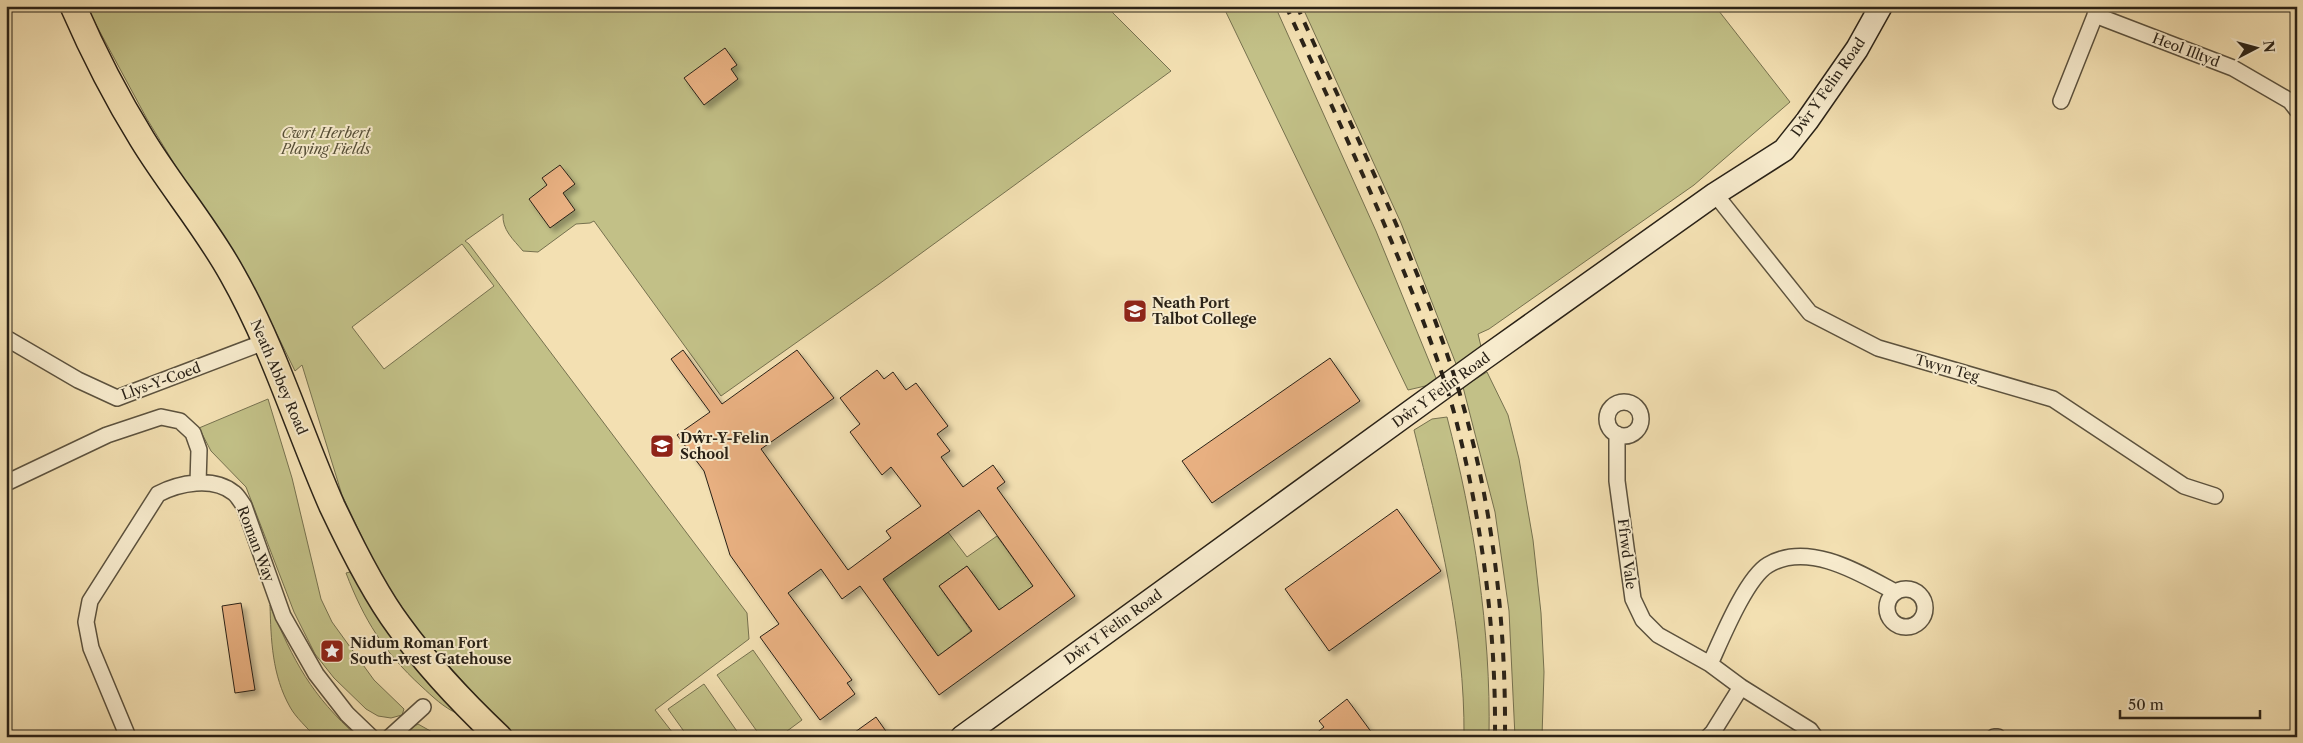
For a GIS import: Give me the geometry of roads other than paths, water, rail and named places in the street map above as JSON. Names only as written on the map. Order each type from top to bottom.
[{"type":"main road","name":"Neath Abbey Road","points":[[73,6],[106,74],[142,139],[232,273],[267,341],[333,507],[368,574],[398,625],[468,707],[499,737]]},
{"type":"street","name":"Dŵr Y Felin Road","points":[[962,737],[1715,194],[1784,150],[1807,121],[1857,49],[1882,6]]},
{"type":"street","name":"Heol Illtyd","points":[[2061,101],[2096,11],[2234,68],[2294,102]]},
{"type":"street","name":"Twyn Teg","points":[[1715,194],[1810,313],[1878,348],[2053,399],[2184,486],[2215,496]]},
{"type":"street","name":"Llys-Y-Coed","points":[[6,338],[78,380],[117,398],[267,341]]},
{"type":"street","points":[[6,483],[107,435],[161,417],[180,421],[193,433],[199,450],[198,483]]},
{"type":"street","name":"Ffrwd Vale","points":[[1617,434],[1617,481],[1633,599],[1643,620],[1658,635],[1710,664],[1741,687],[1810,730],[1815,737]]},
{"type":"street","name":"Roman Way","points":[[128,737],[91,648],[86,622],[90,601],[158,494],[174,485],[198,483],[217,484],[234,493],[244,506],[283,616],[316,674],[347,714],[371,737]]},
{"type":"street","points":[[1710,664],[1739,603],[1751,583],[1768,565],[1789,558],[1811,557],[1850,567],[1895,592]]},
{"type":"street","points":[[1708,737],[1741,687]]},
{"type":"street","points":[[390,737],[423,707]]},
{"type":"railway","points":[[1286,6],[1357,161],[1407,278],[1440,367],[1455,416],[1465,456],[1480,535],[1490,615],[1495,696],[1495,737]]},
{"type":"railway","points":[[1297,6],[1380,187],[1419,279],[1437,325],[1466,416],[1477,461],[1494,552],[1503,645],[1505,737]]},
{"type":"place","name":"Neath Port Talbot College","points":[[1135,311]]},
{"type":"place","name":"Dŵr-Y-Felin School","points":[[662,446]]},
{"type":"place","name":"Nidum Roman Fort South-west Gatehouse","points":[[332,651]]},
{"type":"park label","name":"Cwrt Herbert Playing Fields","points":[[326,142]]}]
